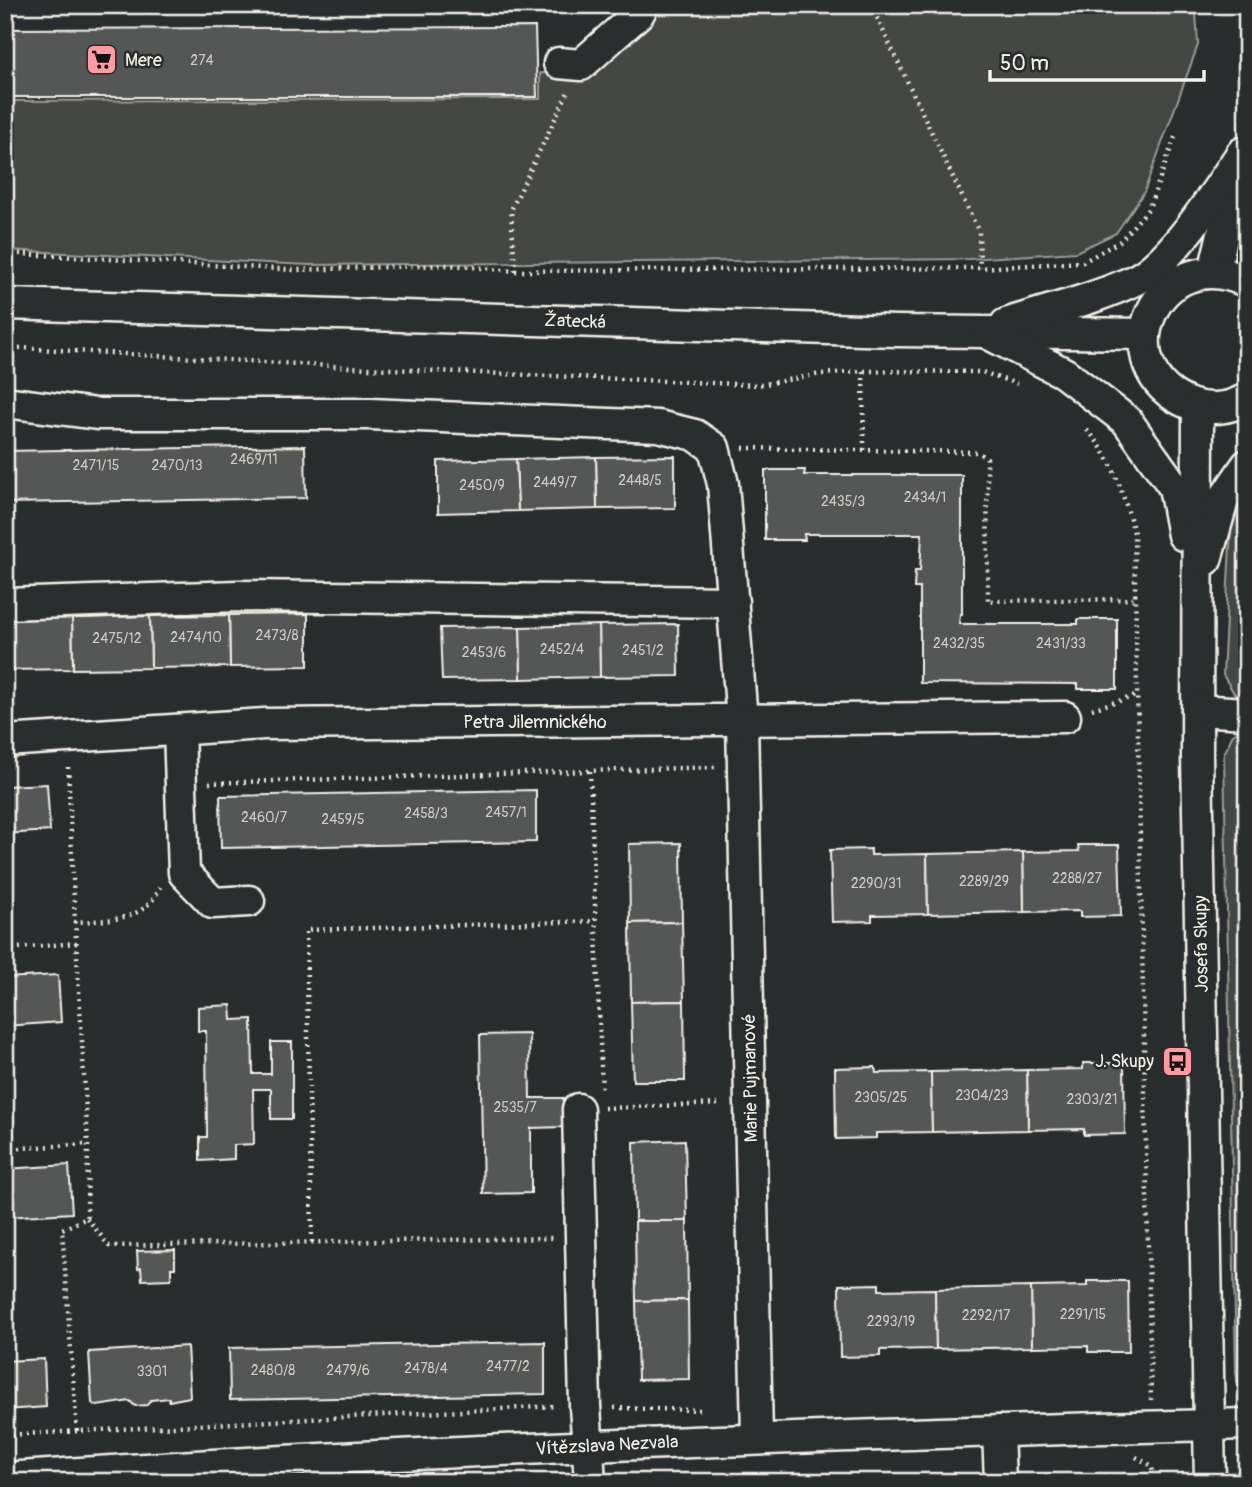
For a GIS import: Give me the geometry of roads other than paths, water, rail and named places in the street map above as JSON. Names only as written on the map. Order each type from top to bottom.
[{"type":"street","points":[[570,64],[639,13],[643,5]]},
{"type":"street","points":[[1214,272],[1245,154]]},
{"type":"street","points":[[984,332],[1140,277],[1171,249],[1245,154]]},
{"type":"street","points":[[1247,282],[1214,272],[1194,274],[1175,283],[1160,297],[1149,314],[1144,334],[1146,354],[1152,372],[1171,394],[1198,407],[1219,408],[1247,398]]},
{"type":"street","name":"Žatecká","points":[[5,304],[984,332],[1144,334]]},
{"type":"street","points":[[984,332],[1064,373],[1127,421],[1174,487],[1195,597]]},
{"type":"street","name":"Marie Pujmanové","points":[[5,402],[97,414],[370,414],[658,426],[695,435],[714,447],[723,484],[742,720],[757,1437]]},
{"type":"street","name":"Josefa Skupy","points":[[1198,407],[1195,597],[1210,1482]]},
{"type":"street","points":[[1195,597],[1223,500],[1247,465]]},
{"type":"street","points":[[5,604],[238,596],[733,602]]},
{"type":"street","points":[[1197,710],[1247,713]]},
{"type":"street","name":"Petra Jilemnického","points":[[5,741],[264,724],[1065,717]]},
{"type":"street","points":[[179,730],[184,873],[213,903],[249,901]]},
{"type":"street","points":[[590,1108],[580,1237],[590,1482]]},
{"type":"street","name":"Vítězslava Nezvala","points":[[5,1478],[198,1465],[757,1437],[1247,1424]]},
{"type":"street","points":[[998,1431],[1000,1482]]},
{"type":"place","name":"Mere","points":[[102,60]]},
{"type":"place","name":"J. Skupy","points":[[1177,1061]]}]
